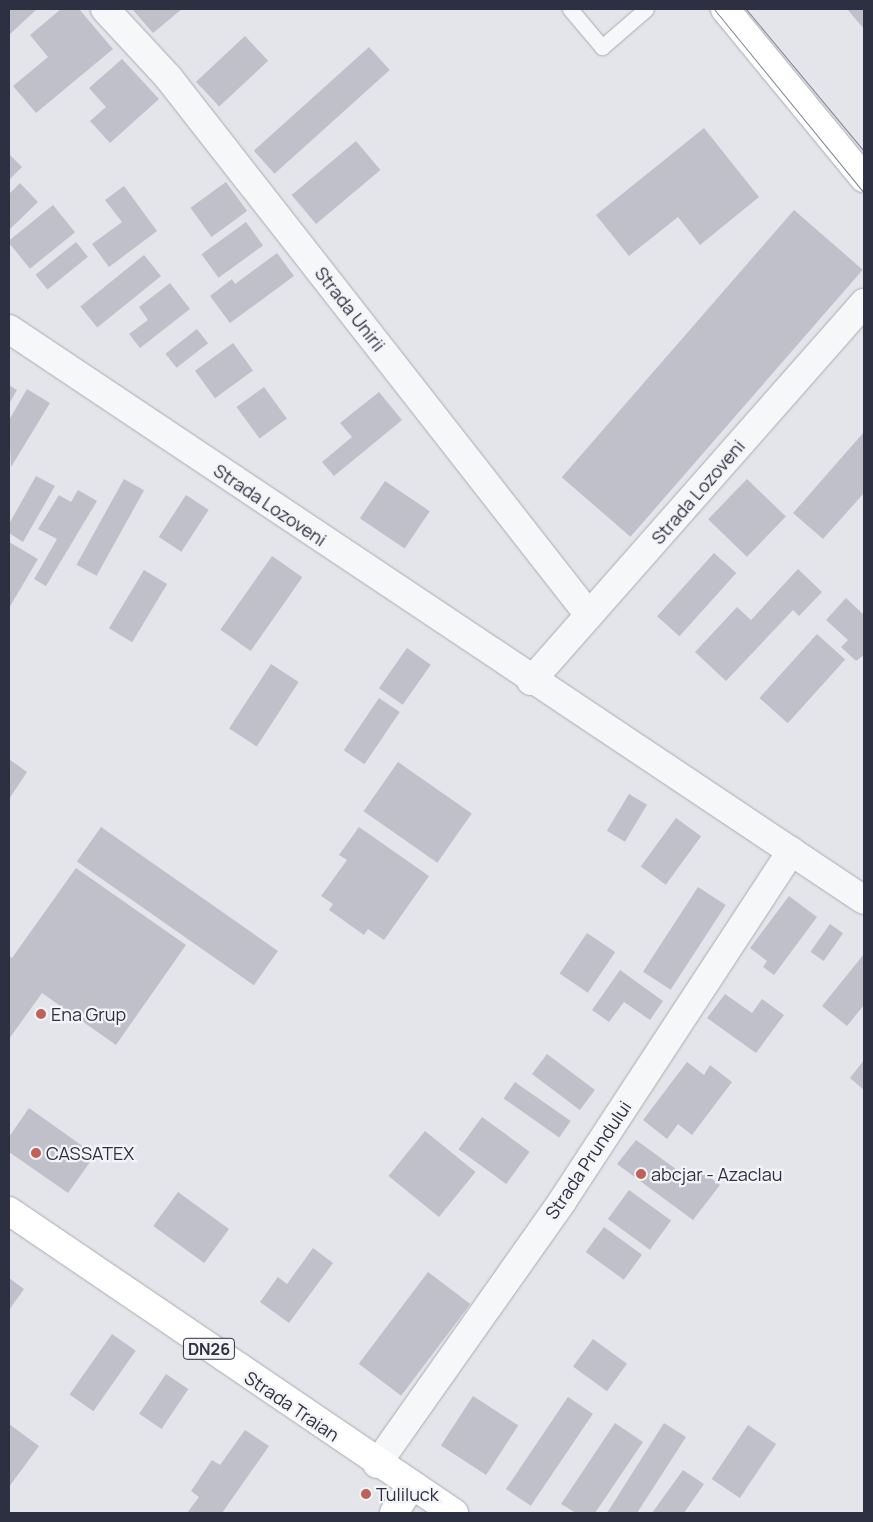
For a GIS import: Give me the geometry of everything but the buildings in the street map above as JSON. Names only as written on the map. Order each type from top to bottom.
[{"type":"main road","points":[[725,9],[864,178]]},
{"type":"main road","name":"Strada Traian","points":[[9,1211],[377,1464],[454,1513]]},
{"type":"main road","points":[[394,1513],[411,1486]]},
{"type":"street","name":"Strada Unirii","points":[[105,9],[168,77],[589,615]]},
{"type":"street","name":"Strada Lozoveni","points":[[531,681],[864,302]]},
{"type":"street","name":"Strada Lozoveni","points":[[9,330],[531,681],[864,900]]},
{"type":"street","name":"Strada Prundului","points":[[377,1464],[563,1200],[791,851]]},
{"type":"lane","points":[[570,9],[602,48],[646,9]]},
{"type":"tram line","points":[[714,9],[864,193]]},
{"type":"tram line","points":[[746,9],[864,151]]},
{"type":"place","name":"Ena Grup","points":[[41,1014]]},
{"type":"place","name":"CASSATEX","points":[[36,1153]]},
{"type":"place","name":"abcjar - Azaclau","points":[[641,1174]]},
{"type":"place","name":"Tuliluck","points":[[366,1494]]}]
